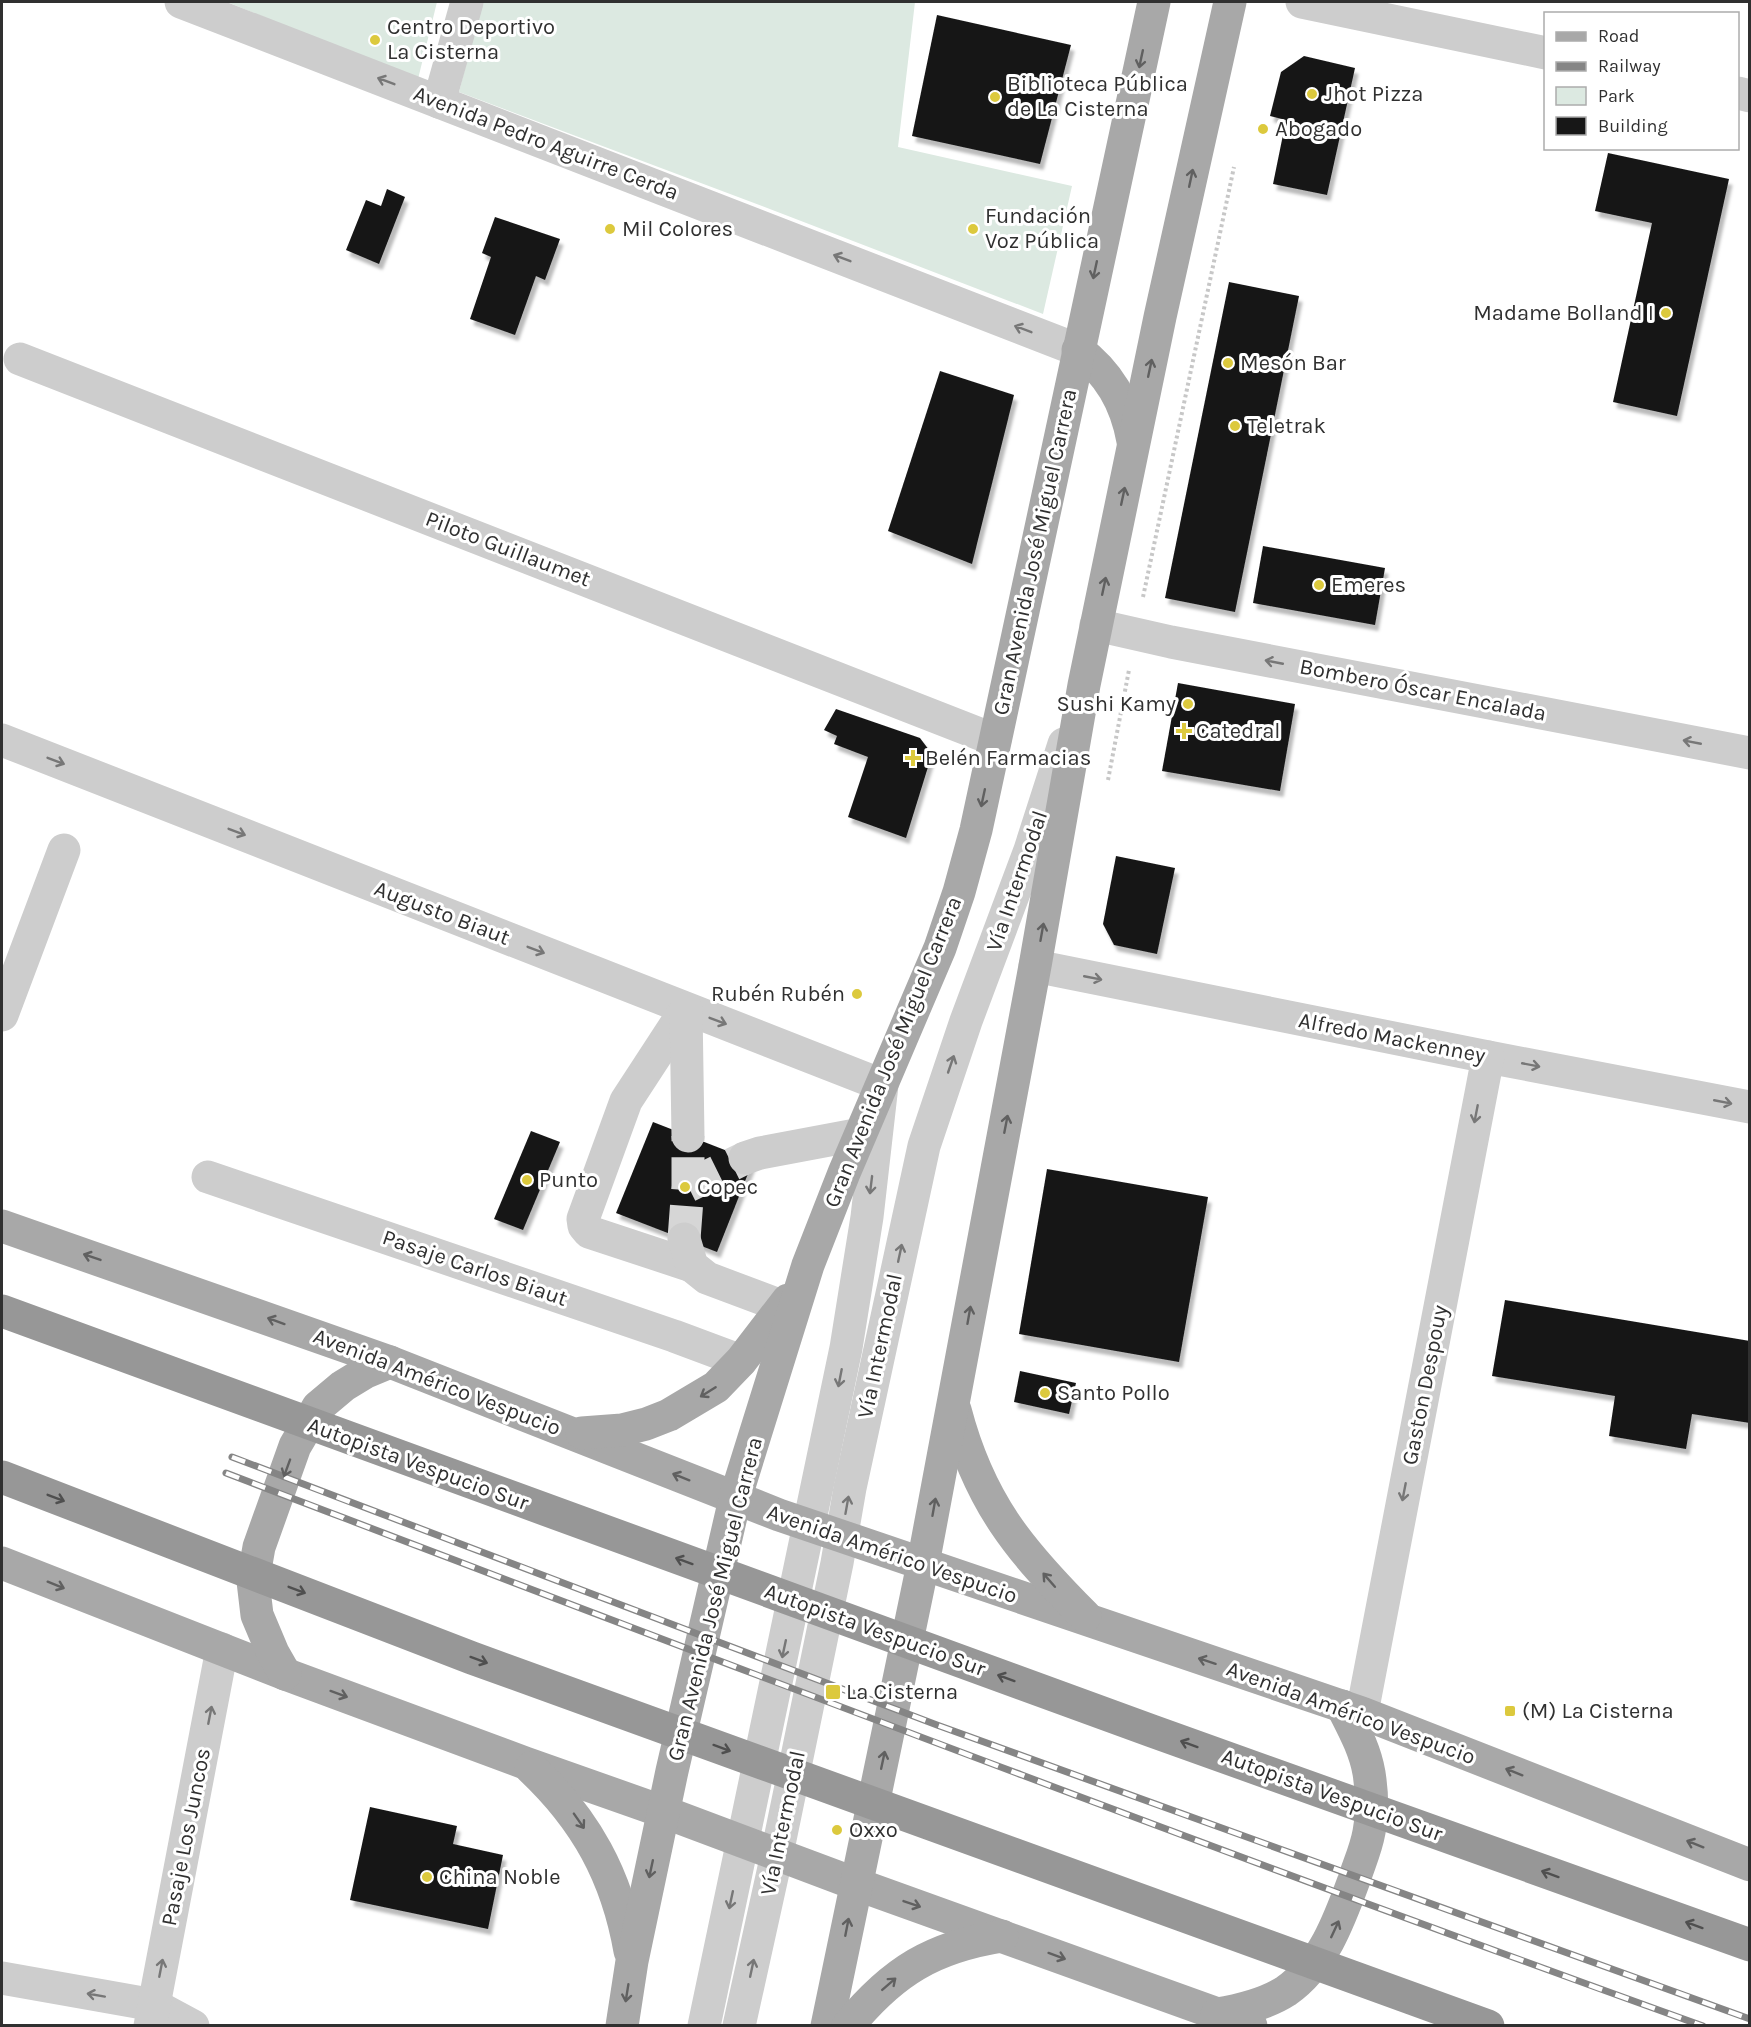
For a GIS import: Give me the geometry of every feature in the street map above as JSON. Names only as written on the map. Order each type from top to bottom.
[{"type":"highway","name":"Autopista Vespucio Sur","points":[[2,1311],[1141,1727],[1749,1945]]},
{"type":"highway","points":[[2,1477],[483,1662],[1488,2025]]},
{"type":"main road","name":"Gran Avenida José Miguel Carrera","points":[[622,2025],[632,1961],[672,1771],[733,1510],[808,1265],[940,948],[959,892],[976,830],[1154,2]]},
{"type":"main road","points":[[827,2025],[920,1579],[1035,966],[1084,685],[1133,446],[1230,2]]},
{"type":"main road","points":[[1078,350],[1097,366],[1113,386],[1130,423],[1133,446]]},
{"type":"main road","name":"Avenida Américo Vespucio","points":[[2,1226],[390,1362],[574,1433],[733,1510],[839,1550],[920,1579],[1090,1622],[1352,1709],[1749,1866]]},
{"type":"main road","points":[[574,1433],[622,1430],[646,1424],[669,1415],[716,1387],[741,1362],[784,1307],[808,1265]]},
{"type":"main road","points":[[285,1674],[273,1653],[257,1615],[253,1581],[254,1563],[295,1446],[318,1407],[342,1386],[390,1362]]},
{"type":"main road","points":[[953,1404],[970,1461],[999,1517],[1013,1538],[1042,1572],[1090,1622]]},
{"type":"main road","points":[[2,1563],[285,1674],[525,1763],[1251,2025]]},
{"type":"main road","points":[[1217,2014],[1238,2011],[1286,1990],[1304,1976],[1329,1940],[1364,1853],[1371,1813],[1370,1782],[1352,1709]]},
{"type":"main road","points":[[525,1763],[556,1794],[590,1837],[618,1897],[632,1961]]},
{"type":"main road","points":[[848,2025],[885,1987],[919,1961],[959,1945],[1002,1936]]},
{"type":"street","name":"Avenida Pedro Aguirre Cerda","points":[[181,2],[1078,350]]},
{"type":"street","points":[[439,102],[467,2]]},
{"type":"street","points":[[1302,2],[1544,53]]},
{"type":"street","name":"Piloto Guillaumet","points":[[20,359],[995,740]]},
{"type":"street","name":"Bombero Óscar Encalada","points":[[1096,625],[1136,635],[1749,753]]},
{"type":"street","name":"Vía Intermodal","points":[[739,2025],[777,1854],[850,1488],[924,1146],[966,1021],[1030,850],[1084,685]]},
{"type":"street","name":"Augusto Biaut","points":[[2,740],[882,1085]]},
{"type":"street","points":[[2,1015],[64,850]]},
{"type":"street","name":"Alfredo Mackenney","points":[[1035,966],[1749,1107]]},
{"type":"street","points":[[686,1008],[688,1136]]},
{"type":"street","points":[[686,1008],[626,1101],[583,1219],[584,1226],[589,1232],[688,1253],[707,1278],[784,1307]]},
{"type":"street","name":"Gaston Despouy","points":[[1352,1709],[1488,1057]]},
{"type":"street","name":"Vía Intermodal","points":[[704,2025],[848,1337],[867,1217],[882,1085]]},
{"type":"street","points":[[745,1158],[760,1153],[861,1134]]},
{"type":"street","name":"Pasaje Carlos Biaut","points":[[208,1177],[674,1336],[741,1362]]},
{"type":"street","name":"Pasaje Los Juncos","points":[[152,2015],[222,1649]]},
{"type":"street","points":[[2,1978],[193,2025]]},
{"type":"path","points":[[1107,787],[1136,635],[1235,162]]},
{"type":"green space","name":"Centro Deportivo La Cisterna","points":[[227,2],[437,2],[418,79]]},
{"type":"green space","points":[[482,2],[915,2],[898,147],[1072,186],[1043,314],[459,92]]},
{"type":"building","points":[[937,15],[1071,45],[1040,164],[912,136]]},
{"type":"building","points":[[1304,56],[1355,68],[1327,195],[1273,184],[1286,120],[1270,116],[1281,72]]},
{"type":"building","name":"Madame Bolland I","points":[[1608,153],[1729,179],[1677,416],[1613,402],[1652,223],[1595,211]]},
{"type":"building","points":[[387,189],[405,197],[379,264],[346,250],[366,200],[381,206]]},
{"type":"building","points":[[495,217],[560,239],[545,280],[536,276],[515,335],[470,319],[491,257],[482,253]]},
{"type":"building","points":[[1229,282],[1299,296],[1235,612],[1165,598]]},
{"type":"building","points":[[940,371],[1014,395],[972,564],[888,531]]},
{"type":"building","name":"Emeres","points":[[1263,546],[1385,568],[1375,625],[1253,603]]},
{"type":"building","points":[[1178,683],[1295,704],[1280,791],[1162,771]]},
{"type":"building","points":[[836,709],[920,738],[932,754],[906,838],[848,817],[868,757],[834,744],[837,736],[824,730]]},
{"type":"building","points":[[1116,856],[1175,868],[1157,954],[1114,945],[1103,924]]},
{"type":"building","name":"Copec","points":[[653,1122],[753,1161],[717,1252],[616,1213]]},
{"type":"building","name":"Punto","points":[[531,1131],[560,1142],[523,1230],[494,1219]]},
{"type":"building","points":[[1047,1169],[1208,1197],[1179,1362],[1019,1334]]},
{"type":"building","points":[[1505,1300],[1750,1341],[1750,1423],[1692,1414],[1686,1449],[1609,1436],[1615,1396],[1492,1376]]},
{"type":"building","name":"Santo Pollo","points":[[1020,1371],[1076,1383],[1069,1414],[1014,1402]]},
{"type":"building","name":"China Noble","points":[[370,1807],[457,1826],[453,1844],[503,1855],[488,1929],[350,1900]]},
{"type":"tunnel","points":[[684,1239],[688,1186],[688,1136]]},
{"type":"tunnel","points":[[688,1186],[745,1158]]},
{"type":"railway","points":[[232,1457],[937,1725],[1750,2019]]},
{"type":"railway","points":[[226,1473],[1148,1822],[1703,2026]]},
{"type":"place","name":"Centro Deportivo La Cisterna","points":[[375,40]]},
{"type":"place","name":"Jhot Pizza","points":[[1312,94]]},
{"type":"place","name":"Biblioteca Pública de La Cisterna","points":[[995,97]]},
{"type":"place","name":"Abogado","points":[[1263,129]]},
{"type":"place","name":"Mil Colores","points":[[610,229]]},
{"type":"place","name":"Fundación Voz Pública","points":[[973,229]]},
{"type":"place","name":"Madame Bolland I","points":[[1666,313]]},
{"type":"place","name":"Mesón Bar","points":[[1228,363]]},
{"type":"place","name":"Teletrak","points":[[1235,426]]},
{"type":"place","name":"Emeres","points":[[1319,585]]},
{"type":"place","name":"Sushi Kamy","points":[[1188,704]]},
{"type":"place","name":"Catedral","points":[[1184,731]]},
{"type":"place","name":"Belén Farmacias","points":[[913,758]]},
{"type":"place","name":"Rubén Rubén","points":[[857,994]]},
{"type":"place","name":"Punto","points":[[527,1180]]},
{"type":"place","name":"Copec","points":[[685,1187]]},
{"type":"place","name":"Santo Pollo","points":[[1045,1393]]},
{"type":"place","name":"La Cisterna","points":[[833,1692]]},
{"type":"place","name":"(M) La Cisterna","points":[[1510,1711]]},
{"type":"place","name":"Oxxo","points":[[837,1830]]},
{"type":"place","name":"China Noble","points":[[427,1877]]}]
